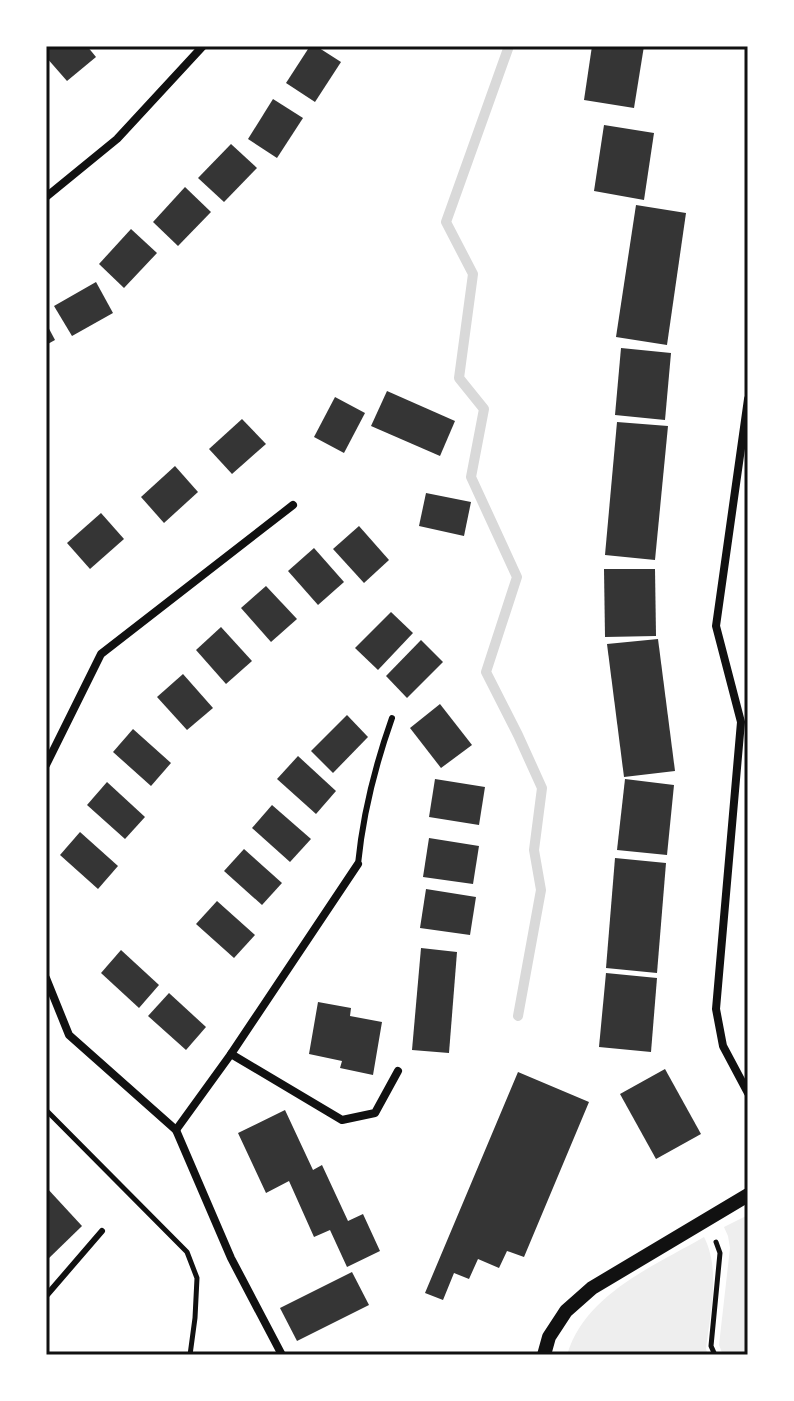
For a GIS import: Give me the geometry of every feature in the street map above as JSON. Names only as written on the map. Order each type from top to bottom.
[{"type":"street","points":[[46,197],[117,139],[203,46]]},
{"type":"street","points":[[748,399],[716,626],[741,722],[716,1009],[723,1046],[748,1093]]},
{"type":"street","points":[[46,765],[101,654],[293,505]]},
{"type":"street","points":[[176,1130],[231,1054],[358,864]]},
{"type":"street","points":[[46,978],[69,1035],[176,1130],[231,1258],[282,1355]]},
{"type":"street","points":[[231,1054],[342,1120],[375,1113],[398,1071]]},
{"type":"street","points":[[544,1355],[549,1337],[566,1311],[592,1288],[748,1195]]},
{"type":"lane","points":[[358,864],[370,786],[392,718]]},
{"type":"lane","points":[[46,1296],[102,1231]]},
{"type":"path","points":[[46,1110],[187,1252],[197,1278],[190,1355]]},
{"type":"path","points":[[705,1219],[720,1253],[711,1346],[715,1355]]},
{"type":"shaded area","points":[[748,1215],[748,1355],[723,1355],[719,1345],[730,1248],[724,1227]]},
{"type":"shaded area","points":[[704,1237],[713,1278],[708,1355],[567,1355],[576,1334],[605,1299],[643,1271]]},
{"type":"building","points":[[48,46],[87,46],[96,57],[67,81],[46,57]]},
{"type":"building","points":[[310,46],[316,46],[341,62],[315,102],[286,83]]},
{"type":"building","points":[[592,46],[644,46],[634,108],[584,100]]},
{"type":"building","points":[[273,99],[303,118],[277,158],[248,139]]},
{"type":"building","points":[[604,125],[654,133],[644,200],[594,191]]},
{"type":"building","points":[[231,144],[257,168],[224,202],[198,178]]},
{"type":"building","points":[[185,187],[211,212],[178,246],[153,222]]},
{"type":"building","points":[[636,205],[686,213],[667,345],[616,337]]},
{"type":"building","points":[[131,229],[157,253],[124,288],[99,264]]},
{"type":"building","points":[[96,282],[113,313],[72,336],[54,306]]},
{"type":"building","points":[[46,323],[55,340],[46,345]]},
{"type":"building","points":[[621,348],[671,353],[665,420],[615,415]]},
{"type":"building","points":[[387,391],[455,421],[440,456],[371,426]]},
{"type":"building","points":[[335,397],[365,413],[344,453],[314,437]]},
{"type":"building","points":[[242,419],[266,444],[232,474],[209,449]]},
{"type":"building","points":[[617,422],[668,426],[655,560],[605,555]]},
{"type":"building","points":[[175,466],[198,492],[164,523],[141,497]]},
{"type":"building","points":[[426,493],[471,502],[464,536],[419,526]]},
{"type":"building","points":[[101,513],[124,539],[90,569],[67,543]]},
{"type":"building","points":[[359,526],[389,560],[364,583],[333,549]]},
{"type":"building","points":[[314,548],[344,582],[318,605],[288,571]]},
{"type":"building","points":[[604,569],[655,569],[656,636],[605,637]]},
{"type":"building","points":[[266,586],[297,619],[271,642],[241,608]]},
{"type":"building","points":[[391,612],[413,633],[378,670],[355,648]]},
{"type":"building","points":[[221,627],[252,661],[226,684],[196,650]]},
{"type":"building","points":[[658,639],[675,771],[624,777],[607,644]]},
{"type":"building","points":[[421,640],[443,662],[407,698],[386,676]]},
{"type":"building","points":[[183,674],[213,708],[187,730],[157,697]]},
{"type":"building","points":[[440,704],[472,745],[441,768],[410,728]]},
{"type":"building","points":[[347,715],[368,737],[333,773],[311,751]]},
{"type":"building","points":[[133,729],[171,763],[151,786],[113,752]]},
{"type":"building","points":[[298,756],[336,791],[316,814],[277,779]]},
{"type":"building","points":[[435,779],[485,787],[479,825],[429,817]]},
{"type":"building","points":[[625,779],[674,785],[667,855],[617,850]]},
{"type":"building","points":[[107,782],[145,817],[125,839],[87,805]]},
{"type":"building","points":[[272,805],[311,839],[290,862],[252,828]]},
{"type":"building","points":[[80,832],[118,866],[98,889],[60,855]]},
{"type":"building","points":[[429,838],[479,846],[473,884],[423,877]]},
{"type":"building","points":[[244,849],[282,883],[262,905],[224,871]]},
{"type":"building","points":[[615,858],[666,863],[657,973],[606,968]]},
{"type":"building","points":[[426,889],[476,897],[470,935],[420,928]]},
{"type":"building","points":[[217,901],[255,935],[234,958],[196,924]]},
{"type":"building","points":[[421,948],[457,952],[449,1053],[412,1050]]},
{"type":"building","points":[[121,950],[159,985],[139,1008],[101,973]]},
{"type":"building","points":[[606,973],[657,978],[651,1052],[599,1047]]},
{"type":"building","points":[[169,993],[206,1027],[186,1050],[148,1016]]},
{"type":"building","points":[[318,1002],[351,1008],[350,1016],[382,1022],[373,1075],[340,1068],[342,1061],[309,1054]]},
{"type":"building","points":[[665,1069],[701,1134],[656,1159],[620,1094]]},
{"type":"building","points":[[518,1072],[589,1102],[524,1257],[507,1251],[499,1268],[478,1259],[469,1279],[454,1273],[443,1300],[425,1293]]},
{"type":"building","points":[[285,1110],[313,1170],[322,1165],[348,1221],[363,1214],[380,1251],[347,1267],[330,1230],[314,1237],[289,1181],[266,1193],[238,1133]]},
{"type":"building","points":[[46,1187],[82,1226],[46,1261]]},
{"type":"building","points":[[352,1272],[369,1305],[297,1341],[280,1308]]},
{"type":"waterway","points":[[509,46],[446,222],[473,274],[459,378],[484,409],[471,477],[517,577],[486,672],[542,788],[534,850],[541,890],[518,1016]]}]
